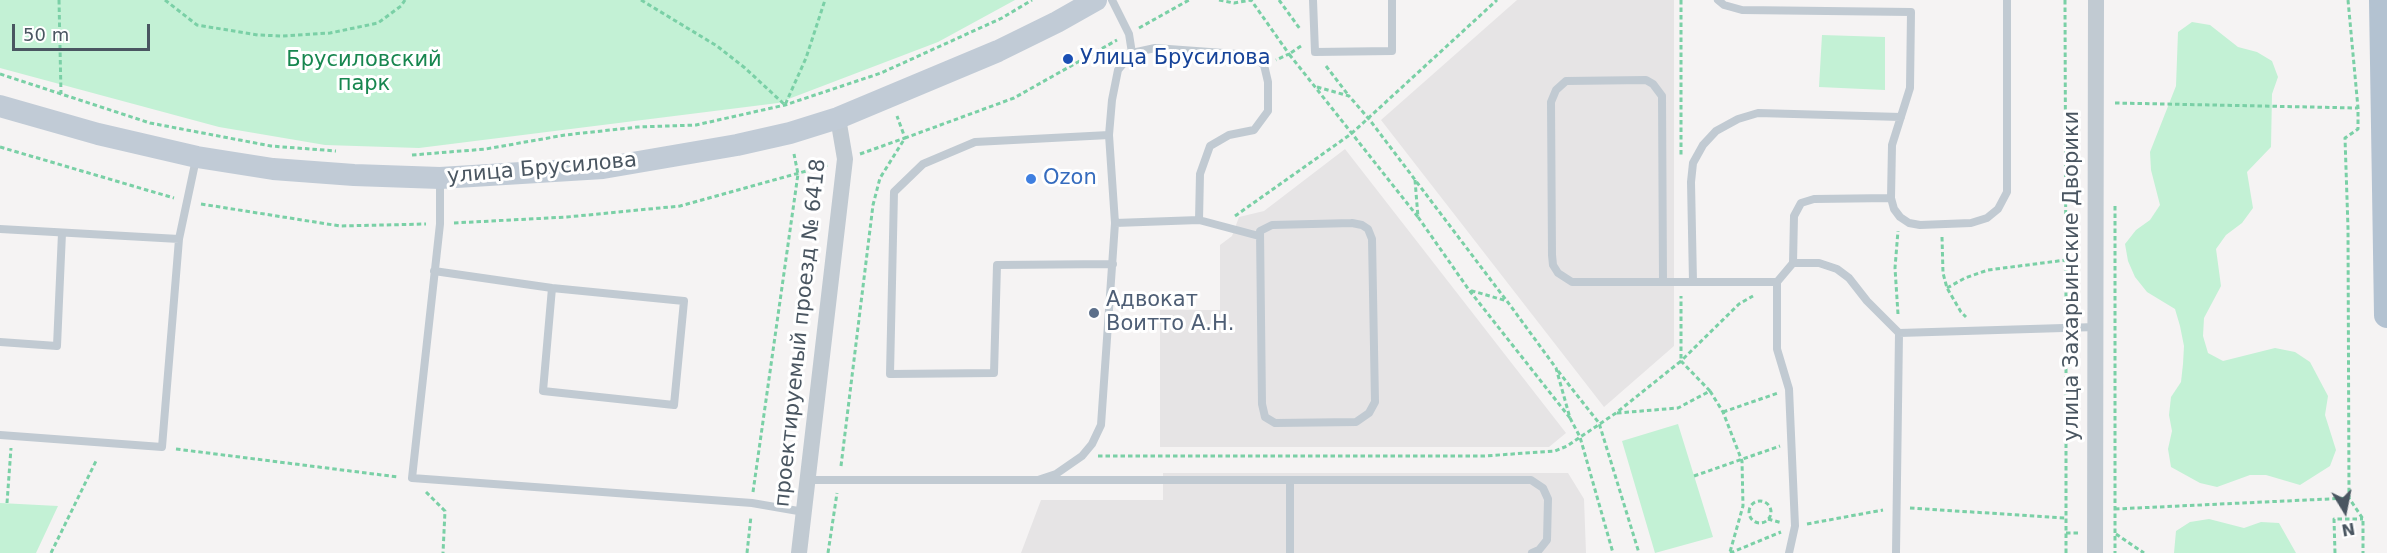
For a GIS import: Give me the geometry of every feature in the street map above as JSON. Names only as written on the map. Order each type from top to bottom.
[{"type":"main road","points":[[2382,0],[2387,315]]},
{"type":"street","name":"улица Брусилова","points":[[0,106],[98,134],[197,157],[273,169],[354,176],[440,178],[603,168],[737,145],[790,133],[838,118],[998,51],[1096,0]]},
{"type":"street","name":"улица Захарьинские Дворики","points":[[2095,553],[2096,0]]},
{"type":"street","name":"проектируемый проезд № 6418","points":[[799,553],[845,159],[838,118]]},
{"type":"lane","points":[[1112,0],[1129,34],[1132,53]]},
{"type":"lane","points":[[1313,0],[1316,52],[1392,51],[1392,0]]},
{"type":"lane","points":[[1719,0],[1724,5],[1742,10],[1911,12],[1910,88],[1892,145],[1891,198],[1894,210],[1900,217],[1909,223],[1920,225],[1971,224],[1987,218],[1998,209],[2007,192],[2007,0]]},
{"type":"lane","points":[[1038,480],[1056,474],[1082,456],[1092,444],[1101,425],[1115,223],[1109,135],[1112,100],[1118,70],[1132,53],[1155,48],[1251,55],[1264,65],[1268,82],[1268,111],[1254,130],[1229,135],[1210,146],[1200,174],[1199,220]]},
{"type":"lane","points":[[1663,282],[1662,96],[1653,84],[1646,80],[1566,81],[1556,90],[1551,102],[1551,255],[1558,273],[1572,282],[1663,282],[1693,282],[1777,282]]},
{"type":"lane","points":[[1693,282],[1691,182],[1693,163],[1703,145],[1716,131],[1738,119],[1758,113],[1901,117]]},
{"type":"lane","points":[[1109,135],[975,142],[923,164],[894,192],[890,374],[994,373],[997,265],[1113,264]]},
{"type":"lane","points":[[0,435],[162,447],[179,239],[197,157]]},
{"type":"lane","points":[[440,178],[440,224],[412,478],[752,503],[804,512]]},
{"type":"lane","points":[[1789,553],[1796,526],[1789,389],[1777,350],[1777,282],[1793,264],[1794,216],[1801,203],[1814,199],[1891,198]]},
{"type":"lane","points":[[1115,223],[1199,220],[1259,236]]},
{"type":"lane","points":[[1352,224],[1362,225],[1371,234],[1375,402],[1363,419],[1356,422],[1275,423],[1265,417],[1262,404],[1259,236],[1264,228],[1272,225],[1352,224]]},
{"type":"lane","points":[[0,230],[179,239]]},
{"type":"lane","points":[[0,342],[57,346],[62,233]]},
{"type":"lane","points":[[1793,264],[1819,263],[1837,269],[1849,278],[1867,301],[1899,333],[1896,553]]},
{"type":"lane","points":[[434,271],[552,288],[684,301],[674,405],[543,392],[552,288]]},
{"type":"lane","points":[[1899,333],[2097,327]]},
{"type":"lane","points":[[809,480],[1531,480],[1543,488],[1548,499],[1547,540],[1539,550],[1532,553]]},
{"type":"lane","points":[[1290,481],[1290,553]]},
{"type":"path","points":[[59,0],[61,95]]},
{"type":"path","points":[[165,0],[197,25],[258,35],[283,36],[330,33],[378,23],[401,6],[405,0]]},
{"type":"path","points":[[641,0],[717,46],[785,105]]},
{"type":"path","points":[[785,105],[806,58],[825,0]]},
{"type":"path","points":[[406,156],[486,149],[565,135],[638,127],[696,125],[785,105],[881,73],[1002,18],[1032,0]]},
{"type":"path","points":[[828,553],[873,205],[880,178],[905,138],[1014,98],[1190,0]]},
{"type":"path","points":[[1220,0],[1234,3],[1251,0],[1289,54],[1418,217],[1469,290],[1570,418],[1580,437],[1613,553]]},
{"type":"path","points":[[1279,0],[1302,33]]},
{"type":"path","points":[[1221,225],[1351,134],[1497,0]]},
{"type":"path","points":[[2065,0],[2066,553]]},
{"type":"path","points":[[2348,0],[2358,108],[2358,129],[2345,138],[2348,228],[2349,498],[2363,519],[2363,553]]},
{"type":"path","points":[[1264,65],[1289,54]]},
{"type":"path","points":[[0,74],[150,123],[271,146],[339,152]]},
{"type":"path","points":[[1315,86],[1349,96],[1369,119],[1599,423],[1639,553]]},
{"type":"path","points":[[2115,103],[2358,108]]},
{"type":"path","points":[[747,553],[798,174]]},
{"type":"path","points":[[1414,180],[1418,217]]},
{"type":"path","points":[[2115,198],[2115,553]]},
{"type":"path","points":[[1899,333],[1895,268],[1900,217]]},
{"type":"path","points":[[1941,225],[1943,273],[1947,288],[1961,312],[1981,330]]},
{"type":"path","points":[[1947,288],[1965,278],[1988,270],[2066,260]]},
{"type":"path","points":[[1082,456],[1484,456],[1555,451],[1616,413],[1681,361],[1739,304],[1777,282]]},
{"type":"path","points":[[1469,290],[1507,301]]},
{"type":"path","points":[[1681,361],[1710,391],[1723,412],[1742,461],[1743,506],[1730,553]]},
{"type":"path","points":[[1556,368],[1570,418]]},
{"type":"path","points":[[1723,412],[1789,389]]},
{"type":"path","points":[[1616,413],[1678,408],[1710,391]]},
{"type":"path","points":[[7,503],[11,436]]},
{"type":"path","points":[[1694,476],[1742,461],[1790,442]]},
{"type":"path","points":[[162,447],[412,478],[445,511],[443,553]]},
{"type":"path","points":[[51,553],[96,461]]},
{"type":"path","points":[[2115,509],[2349,498]]},
{"type":"path","points":[[1762,501],[1769,505],[1770,516],[1762,523],[1755,523],[1750,518],[1749,508],[1754,502],[1762,501]]},
{"type":"path","points":[[1743,506],[1749,508]]},
{"type":"path","points":[[1730,553],[1796,526],[1897,507],[2065,518]]},
{"type":"path","points":[[2335,553],[2334,519],[2363,519]]},
{"type":"path","points":[[2115,533],[2144,553]]},
{"type":"shaded area","points":[[1517,0],[1674,0],[1674,346],[1604,407],[1381,120]]},
{"type":"shaded area","points":[[1345,149],[1566,433],[1549,447],[1160,447],[1160,310],[1220,310],[1220,245],[1232,236],[1239,217],[1264,211]]},
{"type":"shaded area","points":[[1163,473],[1568,473],[1584,499],[1586,553],[1021,553],[1041,500],[1163,500]]},
{"type":"green space","name":"Брусиловский парк","points":[[0,0],[1015,0],[938,42],[778,103],[419,148],[325,145],[219,127],[0,68]]},
{"type":"green space","points":[[2192,22],[2210,25],[2238,47],[2257,52],[2272,61],[2278,77],[2272,94],[2271,147],[2247,172],[2253,208],[2242,223],[2226,235],[2216,249],[2221,286],[2204,318],[2203,336],[2208,353],[2223,361],[2275,348],[2295,352],[2310,362],[2328,396],[2325,415],[2336,450],[2330,466],[2300,485],[2266,475],[2250,475],[2217,487],[2200,483],[2171,467],[2168,449],[2172,431],[2169,415],[2171,397],[2181,382],[2183,364],[2184,346],[2180,326],[2175,309],[2147,292],[2135,277],[2128,261],[2125,244],[2136,230],[2150,220],[2160,205],[2151,170],[2150,152],[2176,86],[2178,32]]},
{"type":"green space","points":[[1822,35],[1885,37],[1885,90],[1819,87]]},
{"type":"green space","points":[[1678,424],[1713,537],[1655,553],[1622,441]]},
{"type":"green space","points":[[0,503],[58,506],[36,553],[0,553]]},
{"type":"green space","points":[[2209,519],[2244,528],[2261,522],[2279,523],[2296,553],[2174,553],[2176,531],[2190,522]]},
{"type":"place","name":"Улица Брусилова","points":[[1068,59]]},
{"type":"place","name":"Ozon","points":[[1031,179]]},
{"type":"place","name":"Адвокат Воитто А.Н.","points":[[1094,313]]}]
